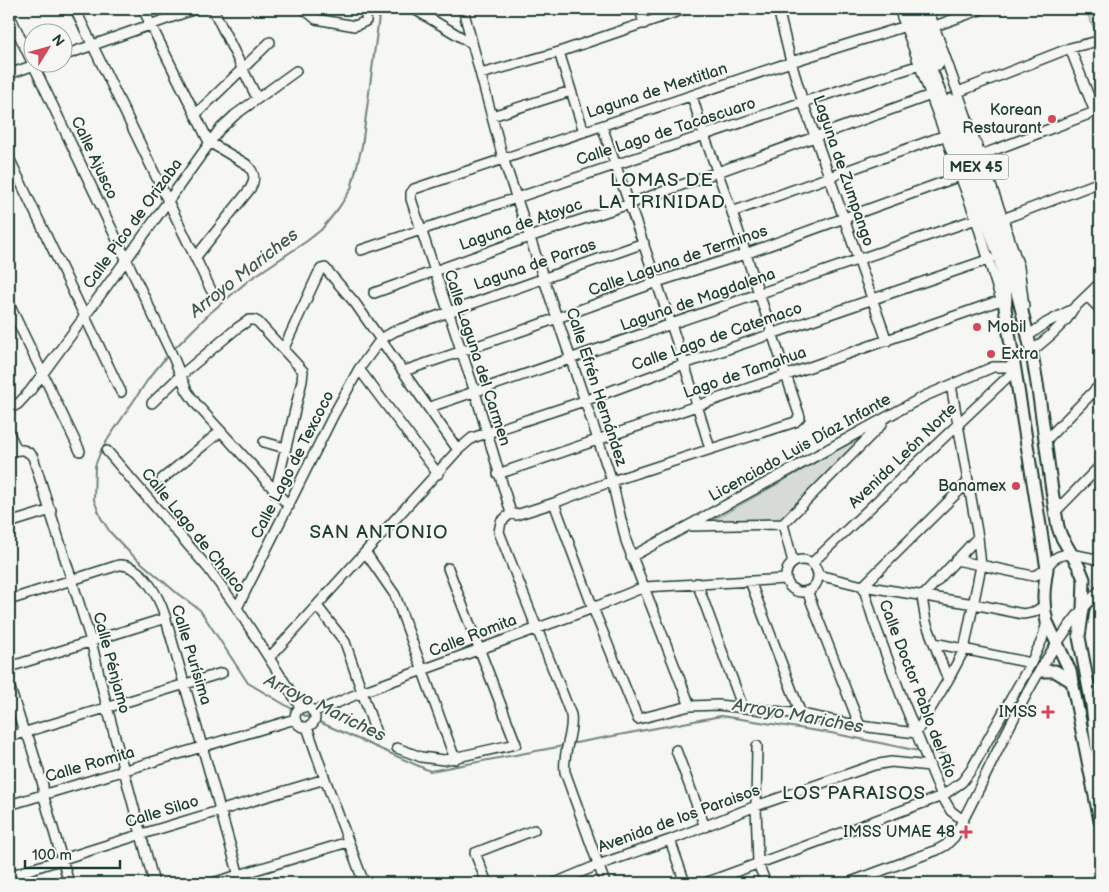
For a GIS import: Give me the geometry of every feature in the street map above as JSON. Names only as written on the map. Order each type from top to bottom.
[{"type":"main road","name":"MEX 45","points":[[909,9],[997,250],[1006,293],[1003,304],[1047,568],[1044,586],[1044,606],[1047,622],[1066,661],[1072,682],[1100,821]]},
{"type":"main road","name":"MEX 45","points":[[918,9],[980,177],[1008,260],[1031,352],[1055,512],[1061,536],[1074,555],[1084,579],[1083,610],[1079,637],[1092,704],[1099,751],[1100,773]]},
{"type":"main road","points":[[946,135],[964,158]]},
{"type":"main road","points":[[980,177],[996,198]]},
{"type":"main road","points":[[1026,332],[1015,370],[1023,372],[1027,376],[1034,387],[1039,402]]},
{"type":"main road","points":[[1041,671],[1055,671],[1072,682]]},
{"type":"street","points":[[75,9],[211,290]]},
{"type":"street","points":[[143,9],[209,142],[246,164],[253,172],[254,182],[195,258]]},
{"type":"street","points":[[72,52],[195,9]]},
{"type":"street","points":[[213,9],[257,98]]},
{"type":"street","points":[[304,9],[316,19],[355,26],[366,20],[367,9]]},
{"type":"street","points":[[414,9],[471,43]]},
{"type":"street","name":"Calle Efrén Hernández","points":[[463,9],[503,158],[612,481],[631,557],[690,706]]},
{"type":"street","points":[[640,9],[644,24]]},
{"type":"street","points":[[480,74],[559,52],[685,9]]},
{"type":"street","name":"Laguna de Zumpango","points":[[778,9],[791,62],[804,102],[887,341]]},
{"type":"street","points":[[899,9],[976,219],[1003,304]]},
{"type":"street","points":[[928,9],[1004,219],[1022,280],[1026,332],[1073,309]]},
{"type":"street","points":[[935,26],[982,9]]},
{"type":"street","name":"Calle Ajusco","points":[[9,14],[22,42]]},
{"type":"street","name":"Laguna de Mextitlan","points":[[418,186],[791,62],[906,26]]},
{"type":"street","points":[[195,115],[270,42]]},
{"type":"street","points":[[958,92],[1070,48],[1094,42]]},
{"type":"street","points":[[981,155],[1098,111],[1070,48]]},
{"type":"street","points":[[559,52],[584,132]]},
{"type":"street","name":"Calle Lago de Tacascuaro","points":[[361,250],[920,65]]},
{"type":"street","points":[[9,74],[22,70]]},
{"type":"street","name":"Calle Pico de Orizaba","points":[[9,409],[25,398],[209,142],[226,122],[296,71]]},
{"type":"street","name":"Calle Ajusco","points":[[36,72],[191,399],[221,430],[275,493],[289,506]]},
{"type":"street","points":[[492,116],[571,91]]},
{"type":"street","points":[[605,883],[565,772],[565,756],[572,722],[571,715],[499,532],[501,522],[511,513],[516,515],[554,503],[612,481],[795,422],[798,419],[800,414],[758,295],[732,212],[704,136],[692,96]]},
{"type":"street","name":"Laguna de Atoyac","points":[[374,293],[530,236],[629,204],[931,96]]},
{"type":"street","points":[[602,126],[644,243],[710,449]]},
{"type":"street","points":[[732,212],[946,135]]},
{"type":"street","points":[[9,158],[121,392]]},
{"type":"street","name":"Calle Laguna de Terminos","points":[[404,370],[657,282],[745,254],[960,176]]},
{"type":"street","points":[[1004,219],[1100,182]]},
{"type":"street","name":"Calle Laguna del Carmen","points":[[418,186],[411,193],[421,229],[475,392],[511,513]]},
{"type":"street","name":"Laguna de Magdalena","points":[[430,408],[976,219]]},
{"type":"street","name":"Laguna de Parras","points":[[381,339],[395,331],[447,312],[644,243]]},
{"type":"street","name":"Calle Lago de Catemaco","points":[[269,658],[468,441],[486,432],[584,400],[990,259]]},
{"type":"street","points":[[284,348],[318,274],[325,268],[355,303],[404,370],[458,450]]},
{"type":"street","points":[[1031,352],[1067,319],[1073,309],[1100,282]]},
{"type":"street","points":[[1087,296],[1100,309]]},
{"type":"street","points":[[9,304],[80,451]]},
{"type":"street","name":"Lago de Tamahua","points":[[498,474],[887,341],[1003,304]]},
{"type":"street","points":[[152,403],[180,376],[236,329],[249,320],[258,322],[303,370],[275,493]]},
{"type":"street","name":"Calle Lago de Texcoco","points":[[237,608],[334,414],[359,369],[381,339]]},
{"type":"street","name":"Licenciado Luis Díaz Infante","points":[[631,557],[821,452],[890,417],[925,396],[985,370],[999,366],[1015,370]]},
{"type":"street","points":[[359,369],[438,474]]},
{"type":"street","points":[[985,370],[994,376],[998,382],[997,387]]},
{"type":"street","name":"Avenida León Norte","points":[[812,564],[1015,370]]},
{"type":"street","points":[[554,503],[593,608],[638,719],[690,706],[718,705],[801,714],[918,738],[964,650],[981,566],[978,537],[951,384]]},
{"type":"street","points":[[1045,441],[1100,385]]},
{"type":"street","points":[[689,526],[783,524],[890,417]]},
{"type":"street","points":[[162,479],[221,430]]},
{"type":"street","points":[[9,433],[13,451]]},
{"type":"street","points":[[264,442],[285,448]]},
{"type":"street","name":"Calle Pénjamo","points":[[13,451],[26,450],[33,457],[51,510],[90,641],[154,883]]},
{"type":"street","name":"Calle Lago de Chalco","points":[[107,451],[188,543],[237,608],[269,658],[298,713]]},
{"type":"street","points":[[1055,512],[1100,466]]},
{"type":"street","name":"Calle Doctor Pablo del Río","points":[[963,820],[951,811],[942,796],[874,622],[863,586],[967,483]]},
{"type":"street","points":[[9,523],[51,510]]},
{"type":"street","points":[[783,524],[793,562]]},
{"type":"street","points":[[922,597],[978,537]]},
{"type":"street","points":[[366,553],[394,595],[455,759]]},
{"type":"street","points":[[956,560],[1028,576],[1037,575],[1060,555],[1074,555],[1100,560]]},
{"type":"street","points":[[803,560],[812,564],[818,575],[815,585],[802,592],[792,588],[786,580],[787,569],[793,562],[803,560]]},
{"type":"street","name":"Calle Purísima","points":[[9,600],[112,566],[128,566],[137,572],[148,584],[159,601],[166,618],[240,879]]},
{"type":"street","points":[[397,748],[431,760],[455,759],[516,744],[448,568]]},
{"type":"street","points":[[818,575],[863,586],[1023,614],[1034,612],[1044,606]]},
{"type":"street","name":"Calle Romita","points":[[311,720],[325,708],[362,692],[593,608],[644,587],[786,580]]},
{"type":"street","points":[[750,581],[801,714]]},
{"type":"street","points":[[697,583],[743,708]]},
{"type":"street","points":[[848,883],[937,850],[954,837],[994,756],[1057,643],[1100,590]]},
{"type":"street","points":[[807,591],[860,726]]},
{"type":"street","points":[[922,597],[926,622],[948,680]]},
{"type":"street","points":[[317,606],[344,642],[377,736]]},
{"type":"street","points":[[9,667],[166,618]]},
{"type":"street","points":[[706,883],[942,796],[962,782],[972,770],[1031,663],[1042,640],[1047,622]]},
{"type":"street","points":[[934,643],[1031,663]]},
{"type":"street","points":[[9,737],[222,673]]},
{"type":"street","points":[[9,685],[24,732],[24,741],[38,788],[43,794],[69,883]]},
{"type":"street","points":[[311,720],[301,726],[298,713],[306,707],[311,720],[325,779],[364,883]]},
{"type":"street","name":"Calle Romita","points":[[9,805],[124,771],[298,713]]},
{"type":"street","points":[[757,746],[756,806],[758,864],[766,883]]},
{"type":"street","points":[[676,750],[705,827]]},
{"type":"street","name":"Avenida de los Paraisos","points":[[554,883],[756,806],[883,762],[928,762]]},
{"type":"street","name":"Calle Silao","points":[[9,876],[325,779]]},
{"type":"street","points":[[487,883],[475,853],[534,830]]},
{"type":"street","points":[[670,840],[685,883]]},
{"type":"street","points":[[212,883],[240,879],[348,842]]},
{"type":"shaded area","points":[[1085,9],[1100,9],[1100,44],[1099,40]]},
{"type":"shaded area","points":[[874,430],[788,520],[712,521]]},
{"type":"waterway","name":"Arroyo Mariches","points":[[173,350],[210,313],[249,280],[321,230],[351,189],[362,146],[380,9]]},
{"type":"waterway","name":"Arroyo Mariches","points":[[168,355],[149,378],[102,448],[95,466],[94,500],[101,518],[110,532],[130,553],[200,610],[248,683],[299,713],[430,771],[563,746]]},
{"type":"waterway","name":"Arroyo Mariches","points":[[570,744],[721,716],[831,733],[919,751]]},
{"type":"waterway","name":"Arroyo Mariches","points":[[927,752],[950,755]]},
{"type":"place","name":"Korean Restaurant","points":[[1052,119]]},
{"type":"place","name":"Mobil","points":[[977,327]]},
{"type":"place","name":"Extra","points":[[991,354]]},
{"type":"place","name":"Banamex","points":[[1016,486]]},
{"type":"place","name":"IMSS","points":[[1048,712]]},
{"type":"place","name":"IMSS UMAE 48","points":[[966,832]]},
{"type":"district","name":"LOMAS DE LA TRINIDAD","points":[[662,191]]},
{"type":"district","name":"SAN ANTONIO","points":[[379,532]]},
{"type":"district","name":"LOS PARAISOS","points":[[854,793]]}]
